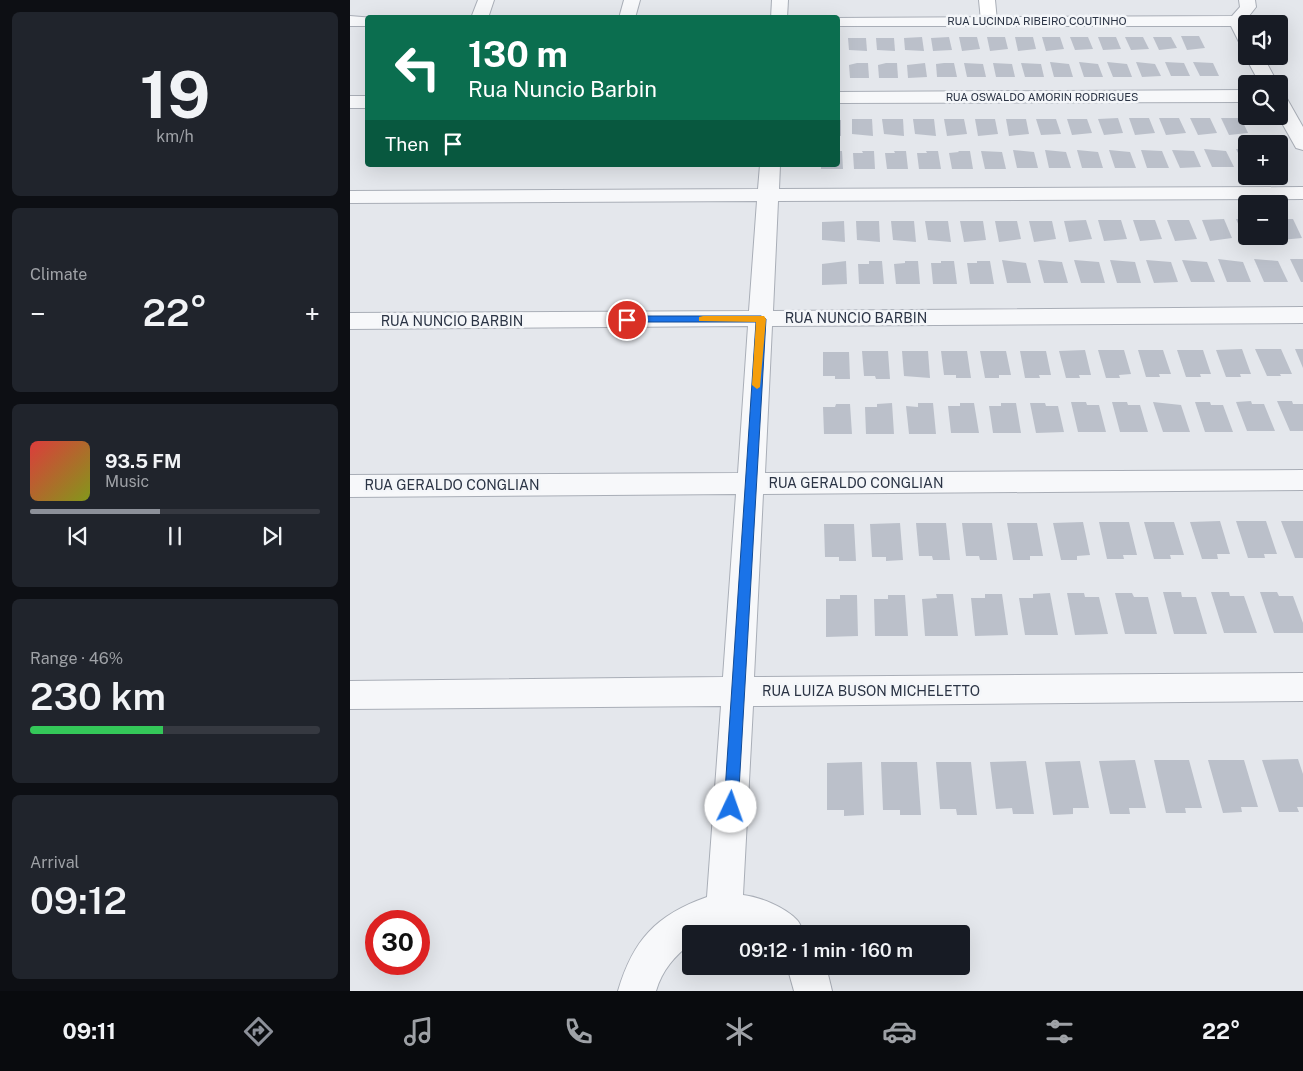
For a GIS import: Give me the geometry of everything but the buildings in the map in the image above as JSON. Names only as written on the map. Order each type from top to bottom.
[{"type":"street","points":[[479,15],[486,0]]},
{"type":"street","points":[[628,15],[632,0]]},
{"type":"street","points":[[779,15],[780,0]]},
{"type":"street","points":[[986,0],[989,21]]},
{"type":"street","points":[[1242,15],[1248,7],[1247,0]]},
{"type":"street","points":[[350,21],[365,21]]},
{"type":"street","name":"RUA LUCINDA RIBEIRO COUTINHO","points":[[840,21],[1238,21]]},
{"type":"street","name":"RUA OSWALDO AMORIN RODRIGUES","points":[[840,98],[1238,96]]},
{"type":"street","points":[[350,102],[365,102]]},
{"type":"street","points":[[1288,117],[1303,144]]},
{"type":"street","points":[[724,912],[770,167]]},
{"type":"street","points":[[350,197],[1303,193]]},
{"type":"street","name":"RUA NUNCIO BARBIN","points":[[350,321],[1303,315]]},
{"type":"street","name":"RUA GERALDO CONGLIAN","points":[[350,486],[1303,480]]},
{"type":"street","name":"RUA LUIZA BUSON MICHELETTO","points":[[350,695],[1303,688]]},
{"type":"street","points":[[637,991],[648,962],[663,942],[682,926],[702,916],[724,912],[747,913],[773,925]]},
{"type":"street","points":[[810,975],[813,991]]},
{"type":"slow traffic","points":[[703,319],[761,319],[757,385]]},
{"type":"route","points":[[627,320],[761,319],[731,807]]}]
